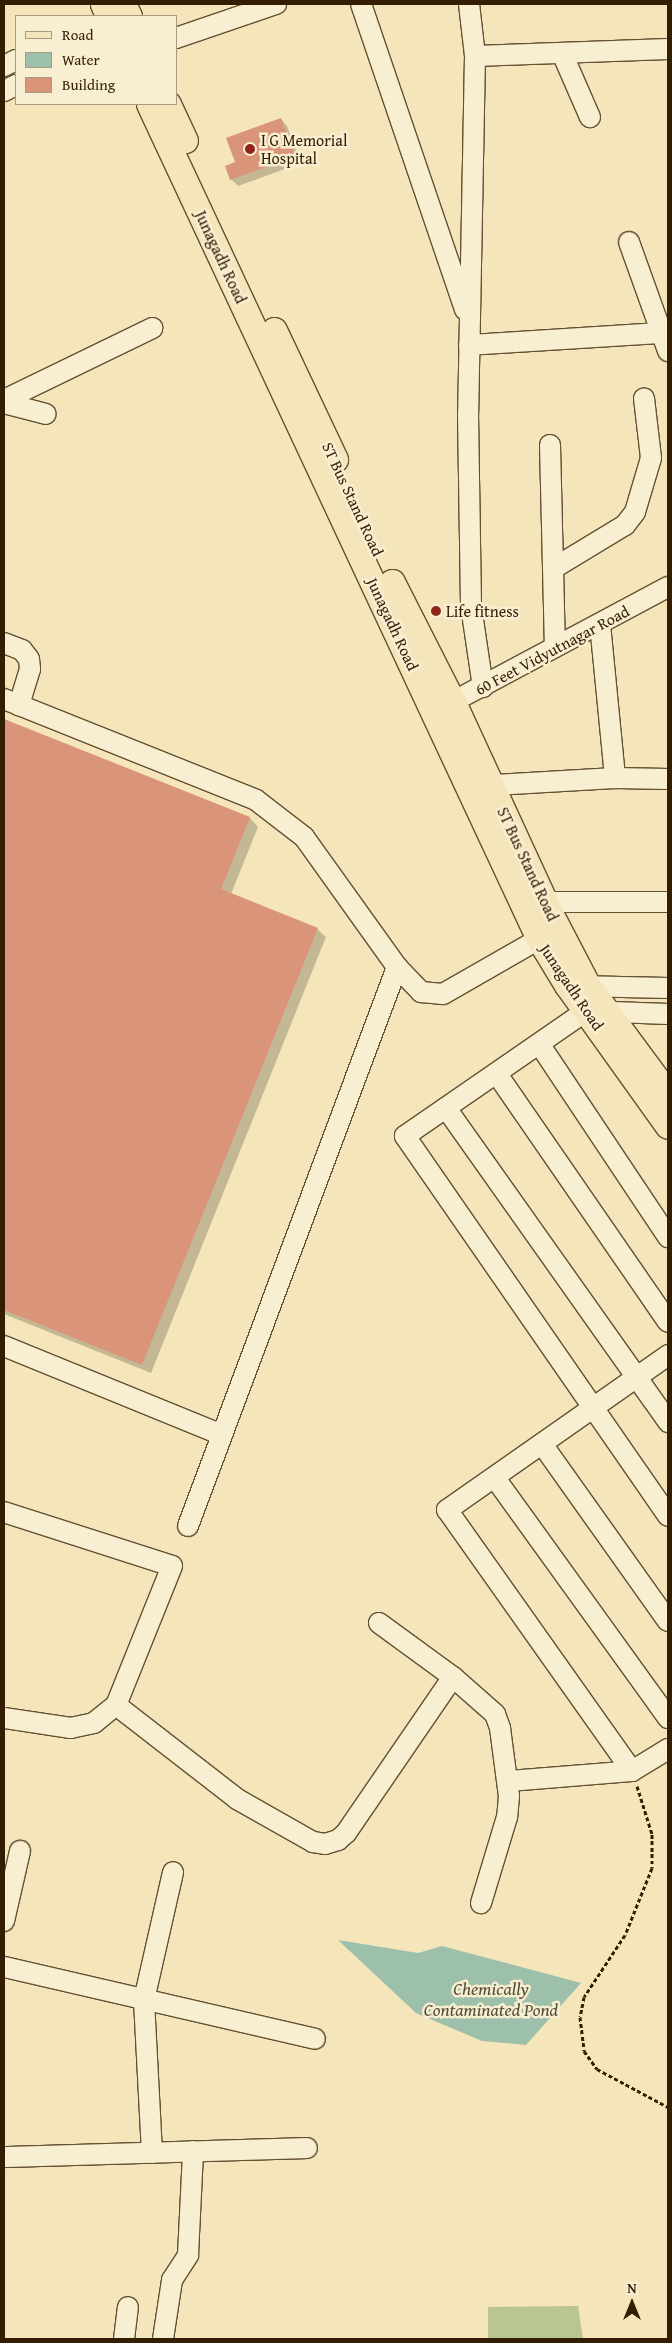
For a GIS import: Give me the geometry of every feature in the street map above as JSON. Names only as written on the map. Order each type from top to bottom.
[{"type":"main road","name":"Junagadh Road","points":[[149,105],[444,706],[468,786],[539,939],[578,986]]},
{"type":"main road","name":"ST Bus Stand Road","points":[[168,105],[387,573],[444,706],[492,785],[545,902],[578,986],[596,1012],[668,1094]]},
{"type":"main road","name":"Junagadh Road","points":[[596,1012],[668,1126]]},
{"type":"street","points":[[178,37],[276,4]]},
{"type":"street","points":[[361,4],[470,324]]},
{"type":"street","points":[[470,4],[475,56],[470,324],[471,606],[483,687]]},
{"type":"street","points":[[475,56],[668,49]]},
{"type":"street","points":[[562,53],[590,117]]},
{"type":"street","points":[[470,345],[665,342],[629,242]]},
{"type":"street","points":[[4,402],[152,328]]},
{"type":"street","points":[[554,568],[625,525],[636,512],[651,458],[644,398]]},
{"type":"street","points":[[4,402],[46,414]]},
{"type":"street","points":[[550,445],[555,647]]},
{"type":"street","name":"60 Feet Vidyutnagar Road","points":[[444,706],[483,687],[668,587]]},
{"type":"street","points":[[600,624],[615,778]]},
{"type":"street","points":[[4,643],[22,650],[29,659],[30,670],[11,702],[256,800],[304,836],[397,967],[422,992],[443,994],[539,939]]},
{"type":"street","points":[[468,786],[615,778],[668,779]]},
{"type":"street","points":[[545,902],[668,902]]},
{"type":"street","points":[[188,1526],[397,967]]},
{"type":"street","points":[[578,986],[668,988]]},
{"type":"street","points":[[668,1014],[596,1012],[540,1045],[405,1136],[594,1406],[668,1516]]},
{"type":"street","points":[[540,1045],[668,1237]]},
{"type":"street","points":[[497,1074],[668,1322]]},
{"type":"street","points":[[446,1108],[668,1422]]},
{"type":"street","points":[[4,1346],[222,1435]]},
{"type":"street","points":[[632,1771],[447,1510],[668,1355]]},
{"type":"street","points":[[542,1444],[668,1621]]},
{"type":"street","points":[[495,1478],[668,1718]]},
{"type":"street","points":[[4,1512],[172,1566],[116,1705],[94,1723],[71,1728],[4,1718]]},
{"type":"street","points":[[379,1623],[453,1677],[495,1714],[509,1781],[506,1817],[481,1903]]},
{"type":"street","points":[[116,1705],[237,1799],[313,1842],[326,1844],[338,1840],[346,1833],[453,1677]]},
{"type":"street","points":[[509,1781],[632,1771],[668,1749]]},
{"type":"street","points":[[4,1921],[20,1851]]},
{"type":"street","points":[[152,2153],[144,2000],[173,1872]]},
{"type":"street","points":[[4,1967],[315,2039]]},
{"type":"street","points":[[4,2157],[307,2148]]},
{"type":"street","points":[[163,2339],[172,2280],[188,2255],[193,2152]]},
{"type":"street","points":[[124,2339],[128,2307]]},
{"type":"path","points":[[632,1771],[652,1834],[652,1868],[624,1935],[584,1997],[580,2017],[584,2051],[596,2070],[668,2107]]},
{"type":"shaded area","points":[[578,2306],[583,2339],[488,2339],[488,2307]]},
{"type":"water","name":"Chemically Contaminated Pond","points":[[338,1940],[418,1953],[442,1946],[581,1983],[526,2045],[482,2041],[416,2013]]},
{"type":"building","points":[[281,118],[295,156],[230,180],[225,166],[235,162],[226,138]]},
{"type":"building","points":[[4,719],[250,817],[221,889],[318,928],[142,1365],[4,1310]]},
{"type":"place","name":"I G Memorial Hospital","points":[[250,149]]},
{"type":"place","name":"Life fitness","points":[[436,611]]}]
